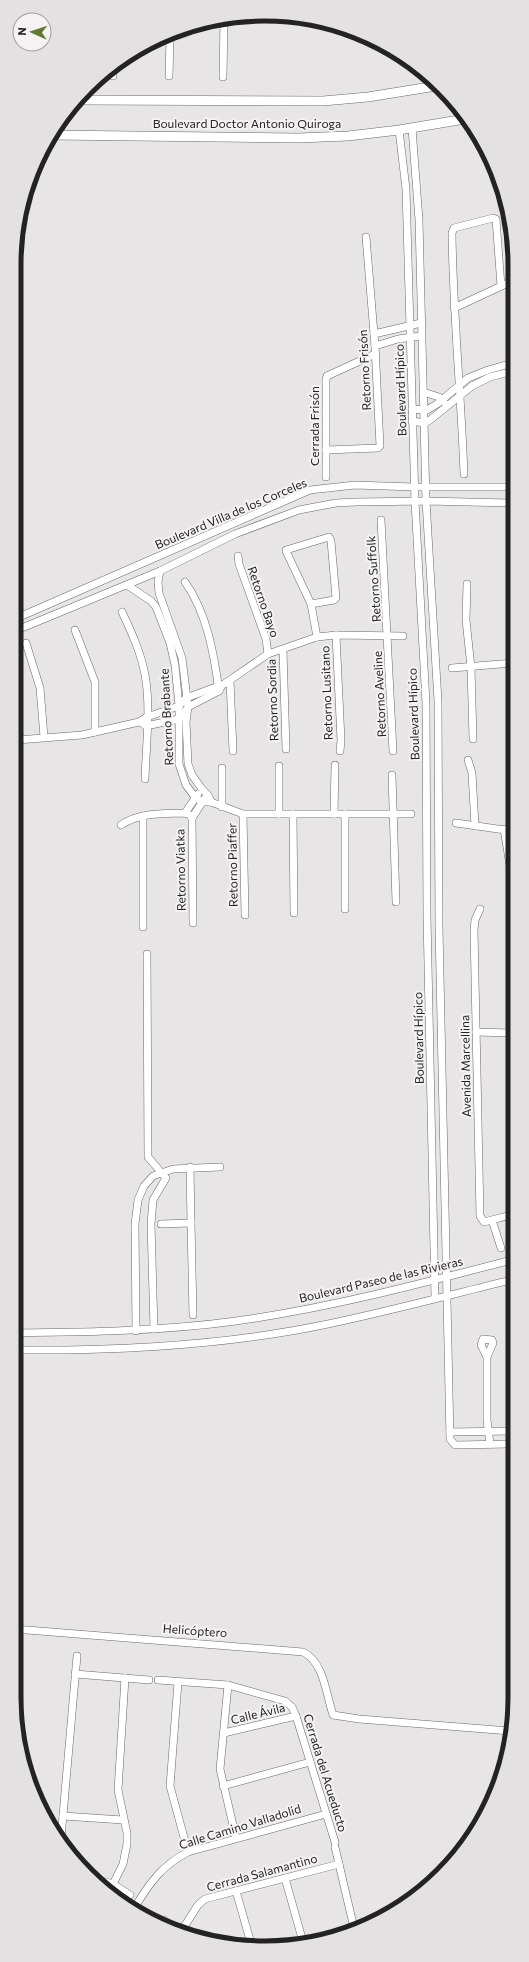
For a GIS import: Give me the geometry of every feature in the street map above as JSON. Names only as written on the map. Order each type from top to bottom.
[{"type":"main road","name":"Boulevard Doctor Antonio Quiroga","points":[[85,100],[323,101],[368,97],[431,87]]},
{"type":"main road","name":"Boulevard Doctor Antonio Quiroga","points":[[59,135],[298,138],[348,136],[399,130],[461,120]]},
{"type":"street","points":[[223,77],[224,25]]},
{"type":"street","points":[[169,76],[170,40]]},
{"type":"street","name":"Boulevard Hípico","points":[[412,128],[419,220],[425,487],[438,701],[438,806],[450,1432],[452,1443],[455,1445],[490,1444]]},
{"type":"street","name":"Boulevard Hípico","points":[[399,130],[406,189],[414,501],[426,703],[427,916],[435,1298]]},
{"type":"street","points":[[454,308],[505,285],[496,219],[493,218],[454,228],[452,230],[454,308],[461,394],[464,474]]},
{"type":"street","name":"Retorno Frisón","points":[[326,450],[379,448],[375,350],[366,237]]},
{"type":"street","points":[[374,334],[421,323]]},
{"type":"street","points":[[375,350],[386,342],[421,336]]},
{"type":"street","name":"Cerrada Frisón","points":[[326,477],[325,382],[327,376],[375,350]]},
{"type":"street","points":[[412,409],[424,411],[442,400],[460,383],[479,373],[508,364]]},
{"type":"street","points":[[412,421],[424,422],[436,416],[461,394],[480,382],[508,373]]},
{"type":"street","points":[[423,392],[434,395],[442,400],[447,407]]},
{"type":"street","name":"Boulevard Villa de los Corceles","points":[[21,617],[310,490],[355,485],[414,487],[508,487]]},
{"type":"street","name":"Boulevard Villa de los Corceles","points":[[21,628],[160,571],[235,534],[300,510],[317,506],[356,502],[508,502]]},
{"type":"street","name":"Retorno Suffolk","points":[[381,520],[388,636]]},
{"type":"street","points":[[231,524],[235,534]]},
{"type":"street","points":[[311,604],[334,600],[336,598],[331,540],[329,537],[286,550],[311,604],[316,636]]},
{"type":"street","name":"Retorno Bayo","points":[[238,556],[238,564],[266,639],[268,654]]},
{"type":"street","name":"Retorno Brabante","points":[[160,571],[158,588],[180,648],[188,707],[186,722],[188,764],[192,775],[202,789],[208,794],[211,802]]},
{"type":"street","points":[[111,576],[116,589]]},
{"type":"street","points":[[185,582],[194,596],[211,640],[223,685],[233,751]]},
{"type":"street","points":[[467,584],[466,620],[471,667],[473,739]]},
{"type":"street","name":"Retorno Brabante","points":[[128,585],[145,595],[156,607],[173,653],[179,706],[180,769],[186,785],[195,797],[202,802]]},
{"type":"street","points":[[122,612],[139,648],[145,675],[147,717],[145,779]]},
{"type":"street","points":[[75,630],[95,682],[95,732]]},
{"type":"street","name":"Retorno Lusitano","points":[[336,635],[341,740],[340,751]]},
{"type":"street","points":[[139,722],[146,726],[179,719],[188,707],[268,654],[283,650],[316,636],[403,636]]},
{"type":"street","name":"Retorno Aveline","points":[[388,636],[393,751]]},
{"type":"street","points":[[26,643],[40,688],[44,737]]},
{"type":"street","name":"Retorno Sordia","points":[[283,650],[286,749]]},
{"type":"street","points":[[452,668],[508,663]]},
{"type":"street","points":[[21,740],[44,737],[70,737],[139,722],[147,717],[179,706],[186,698],[223,685]]},
{"type":"street","points":[[468,760],[472,773],[475,826]]},
{"type":"street","points":[[334,814],[335,765]]},
{"type":"street","points":[[278,814],[280,766]]},
{"type":"street","points":[[222,768],[222,807]]},
{"type":"street","points":[[392,776],[396,902]]},
{"type":"street","points":[[185,813],[202,789]]},
{"type":"street","points":[[121,826],[128,821],[142,816],[185,813],[190,815],[192,818],[208,794]]},
{"type":"street","points":[[202,802],[211,802],[244,814],[411,814]]},
{"type":"street","points":[[427,807],[438,806]]},
{"type":"street","name":"Retorno Piaffer","points":[[244,814],[245,915]]},
{"type":"street","points":[[293,814],[294,912]]},
{"type":"street","points":[[345,814],[345,909]]},
{"type":"street","points":[[142,816],[143,927]]},
{"type":"street","name":"Retorno Viatka","points":[[192,818],[193,922]]},
{"type":"street","points":[[456,823],[508,830]]},
{"type":"street","name":"Avenida Marcellina","points":[[480,909],[475,924],[480,1219],[484,1222],[492,1220]]},
{"type":"street","points":[[147,954],[148,1157],[166,1178],[153,1200],[151,1224],[154,1329]]},
{"type":"street","points":[[476,1032],[508,1032]]},
{"type":"street","points":[[190,1167],[193,1315]]},
{"type":"street","points":[[136,1331],[135,1224],[138,1200],[144,1186],[153,1176],[173,1169],[190,1167],[220,1167]]},
{"type":"street","points":[[501,1248],[492,1220],[508,1216]]},
{"type":"street","points":[[161,1224],[190,1222]]},
{"type":"street","name":"Boulevard Paseo de las Rivieras","points":[[21,1333],[136,1331],[236,1321],[328,1306],[508,1261]]},
{"type":"street","points":[[21,1350],[89,1350],[180,1346],[322,1325],[508,1281]]},
{"type":"street","points":[[487,1357],[490,1444],[508,1444]]},
{"type":"street","points":[[450,1432],[508,1431]]},
{"type":"street","name":"Helicóptero","points":[[21,1630],[303,1652],[310,1655],[318,1667],[333,1714],[359,1720],[506,1731]]},
{"type":"street","points":[[62,1832],[77,1656]]},
{"type":"street","points":[[75,1674],[149,1680]]},
{"type":"street","points":[[112,1884],[126,1856],[127,1833],[123,1820],[118,1790],[125,1678]]},
{"type":"street","name":"Cerrada del Acueducto","points":[[158,1680],[228,1685],[285,1701],[292,1707],[326,1814],[340,1864]]},
{"type":"street","points":[[178,1682],[170,1786],[171,1795],[188,1852]]},
{"type":"street","points":[[228,1685],[220,1770],[236,1838]]},
{"type":"street","name":"Calle Ávila","points":[[224,1733],[296,1716]]},
{"type":"street","points":[[223,1786],[310,1762]]},
{"type":"street","name":"Calle Camino Valladolid","points":[[136,1904],[167,1864],[188,1852],[326,1814]]},
{"type":"street","points":[[63,1816],[123,1820]]},
{"type":"street","points":[[340,1864],[353,1924]]},
{"type":"street","name":"Cerrada Salamantino","points":[[184,1927],[201,1901],[340,1864]]},
{"type":"street","points":[[285,1878],[302,1938]]},
{"type":"street","points":[[105,1882],[112,1884],[130,1895]]},
{"type":"street","points":[[236,1891],[250,1940]]}]
